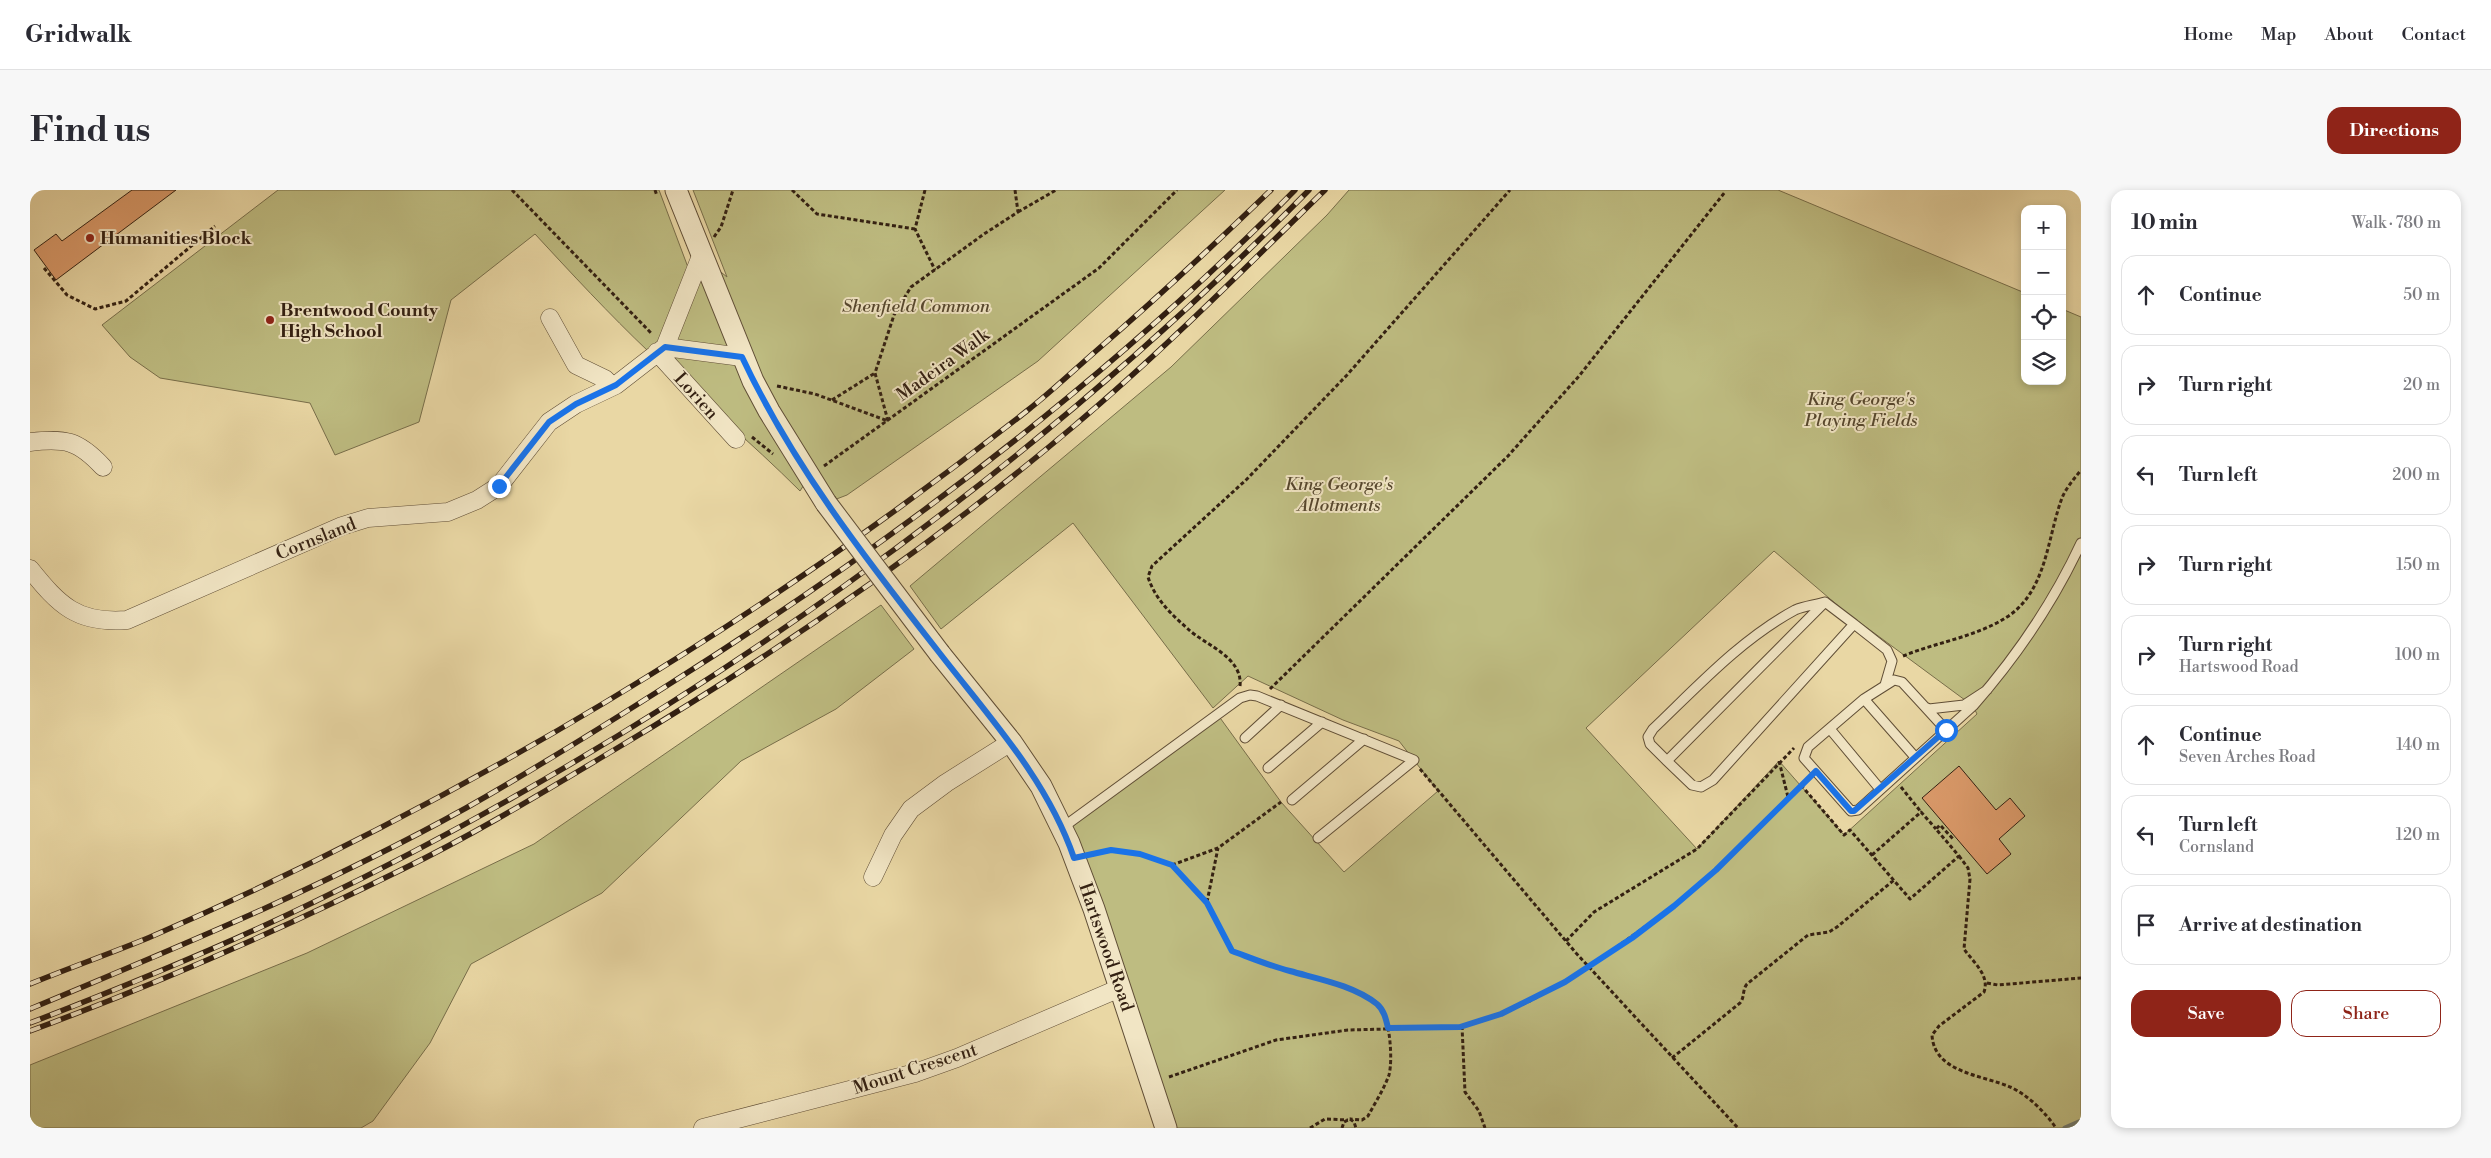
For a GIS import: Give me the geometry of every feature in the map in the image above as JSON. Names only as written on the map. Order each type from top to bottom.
[{"type":"street","name":"Hartswood Road","points":[[676,190],[753,381],[809,476],[826,503],[940,654],[1011,742],[1041,786],[1062,828],[1074,858],[1120,988],[1166,1128]]},
{"type":"street","name":"Cornsland","points":[[30,569],[62,604],[88,619],[105,622],[127,620],[342,526],[368,518],[448,512],[477,500],[499,486],[549,422],[576,404],[616,385],[661,349],[701,256]]},
{"type":"street","points":[[550,318],[576,365],[605,378],[610,384],[616,385]]},
{"type":"street","points":[[661,349],[742,357]]},
{"type":"street","name":"Lorien","points":[[661,349],[736,439]]},
{"type":"street","points":[[30,442],[64,440],[89,451],[103,467]]},
{"type":"street","points":[[873,877],[893,835],[911,809],[946,783],[1011,742]]},
{"type":"street","name":"Mount Crescent","points":[[703,1128],[915,1073],[957,1058],[1120,988]]},
{"type":"lane","points":[[1946,730],[1902,682],[1894,680],[1864,699],[1806,750],[1804,758],[1851,811],[1858,810],[1973,706],[1987,690],[2030,635],[2065,578],[2081,543]]},
{"type":"lane","points":[[1825,602],[1887,650],[1892,661],[1885,685]]},
{"type":"lane","points":[[1666,761],[1825,602]]},
{"type":"lane","points":[[1825,602],[1797,609],[1750,641],[1720,665],[1653,729],[1648,737],[1650,744],[1692,784],[1701,787],[1713,780],[1854,624]]},
{"type":"lane","points":[[1925,708],[1964,705],[1987,690]]},
{"type":"lane","points":[[1062,828],[1231,705],[1245,696],[1257,696],[1414,760],[1318,838]]},
{"type":"lane","points":[[1864,699],[1915,757]]},
{"type":"lane","points":[[1244,738],[1281,705]]},
{"type":"lane","points":[[1268,768],[1322,722]]},
{"type":"lane","points":[[1830,729],[1880,789]]},
{"type":"lane","points":[[1292,800],[1364,739]]},
{"type":"path","points":[[701,256],[721,227],[733,190]]},
{"type":"path","points":[[792,190],[817,214],[915,229]]},
{"type":"path","points":[[925,190],[915,229],[934,270]]},
{"type":"path","points":[[1015,190],[1018,212]]},
{"type":"path","points":[[888,422],[875,373],[898,308],[911,287],[984,234],[1056,190]]},
{"type":"path","name":"Madeira Walk","points":[[809,476],[888,422],[1099,268],[1177,190]]},
{"type":"path","points":[[1231,705],[1240,689],[1241,683],[1234,665],[1224,655],[1189,630],[1159,600],[1148,577],[1152,566],[1247,479],[1347,375],[1510,190]]},
{"type":"path","points":[[1257,696],[1267,691],[1508,456],[1580,376],[1725,192]]},
{"type":"path","points":[[44,268],[67,295],[95,309],[126,301],[215,226]]},
{"type":"path","points":[[832,400],[875,373]]},
{"type":"path","points":[[753,381],[815,394],[888,422]]},
{"type":"path","points":[[1414,760],[1589,967],[1738,1128]]},
{"type":"path","points":[[1779,761],[1788,797]]},
{"type":"path","points":[[1152,1083],[1276,1040],[1348,1030],[1462,1026],[1501,1014],[1532,1000],[1589,967],[1674,906],[1716,870],[1816,771]]},
{"type":"path","points":[[1802,785],[1844,835],[1857,824]]},
{"type":"path","points":[[1899,785],[1968,868],[1970,879],[1964,949],[1987,983],[1984,992],[1939,1026],[1932,1035],[1933,1045],[1945,1062],[1957,1069],[2012,1087],[2030,1100],[2056,1127]]},
{"type":"path","points":[[1172,865],[1218,848],[1281,802]]},
{"type":"path","points":[[1872,855],[1921,812]]},
{"type":"path","points":[[1936,828],[1940,825],[1954,840]]},
{"type":"path","points":[[1850,830],[1910,899],[1959,856]]},
{"type":"path","points":[[1207,903],[1218,848]]},
{"type":"path","points":[[1074,858],[1111,850],[1140,854],[1172,865],[1207,903],[1232,951],[1288,971],[1327,981],[1363,996],[1378,1005],[1384,1013],[1388,1028],[1389,1073],[1368,1116],[1362,1120],[1325,1119],[1310,1128]]},
{"type":"path","points":[[1672,1058],[1740,1003],[1744,998],[1744,988],[1747,984],[1808,935],[1829,932],[1837,927],[1894,880]]},
{"type":"path","points":[[1987,983],[1998,985],[2081,978]]},
{"type":"path","points":[[1462,1026],[1465,1092],[1479,1111],[1486,1128]]},
{"type":"path","points":[[1342,1128],[1342,1124],[1349,1120]]},
{"type":"path","points":[[1349,1120],[1354,1122],[1356,1128]]},
{"type":"green space","name":"Shenfield Common","points":[[278,190],[659,190],[692,278],[701,256],[727,277],[693,190],[1225,190],[1038,361],[847,495],[826,503],[809,477],[800,491],[634,338],[535,234],[451,300],[419,422],[335,455],[310,403],[160,378],[130,357],[102,325]]},
{"type":"green space","points":[[1349,190],[1778,190],[2021,291],[2021,385],[2066,385],[2066,311],[2081,317],[2081,1128],[1166,1128],[1062,828],[1218,715],[1281,802],[1344,872],[1438,791],[1399,741],[1343,720],[1248,676],[1213,708],[1073,523],[941,629],[910,586],[1171,367],[1327,215]],"holes":[[[1774,551],[1843,610],[1973,706],[1977,714],[1844,835],[1779,761],[1697,849],[1586,728]]]},
{"type":"green space","points":[[881,605],[914,649],[836,709],[741,761],[602,893],[471,964],[430,1043],[373,1121],[361,1128],[30,1128],[30,1065],[307,953],[534,844]]},
{"type":"building","name":"Humanities Block","points":[[132,190],[176,190],[56,280],[34,250],[56,234],[62,241]]},
{"type":"building","points":[[1959,766],[1996,810],[2010,798],[2025,816],[1999,839],[2011,854],[1987,874],[1922,798]]},
{"type":"waterway","points":[[2065,1128],[2081,1121]]},
{"type":"railway","points":[[30,984],[148,938],[264,885],[380,828],[493,767],[605,702],[714,634],[822,563],[926,488],[1028,410],[1163,292],[1271,190]]},
{"type":"railway","points":[[30,1009],[306,890],[360,864],[466,808],[543,763],[752,631],[916,516],[996,456],[1074,393],[1150,328],[1224,260],[1295,190]]},
{"type":"railway","points":[[30,1023],[173,966],[314,902],[449,833],[583,757],[714,675],[842,588],[966,495],[1086,398],[1200,296],[1309,190]]},
{"type":"railway","points":[[30,1031],[219,955],[430,856],[536,796],[734,676],[851,597],[1020,471],[1139,369],[1325,190]]},
{"type":"place","name":"Humanities Block","points":[[90,238]]},
{"type":"place","name":"Brentwood County High School","points":[[270,320]]},
{"type":"route","points":[[499,486],[549,422],[576,404],[616,385],[665,347],[742,357],[769,411],[826,503],[884,582],[1011,742],[1041,786],[1069,843],[1074,858],[1111,850],[1140,854],[1172,865],[1207,903],[1232,951],[1288,971],[1327,981],[1363,996],[1378,1005],[1384,1013],[1388,1028],[1460,1027],[1501,1014],[1532,1000],[1589,967],[1632,938],[1674,906],[1716,870],[1816,771],[1851,811],[1858,810],[1946,730]]},
{"type":"park label","name":"King George's Playing Fields","points":[[1861,409]]},
{"type":"park label","name":"King George's Allotments","points":[[1339,494]]}]
